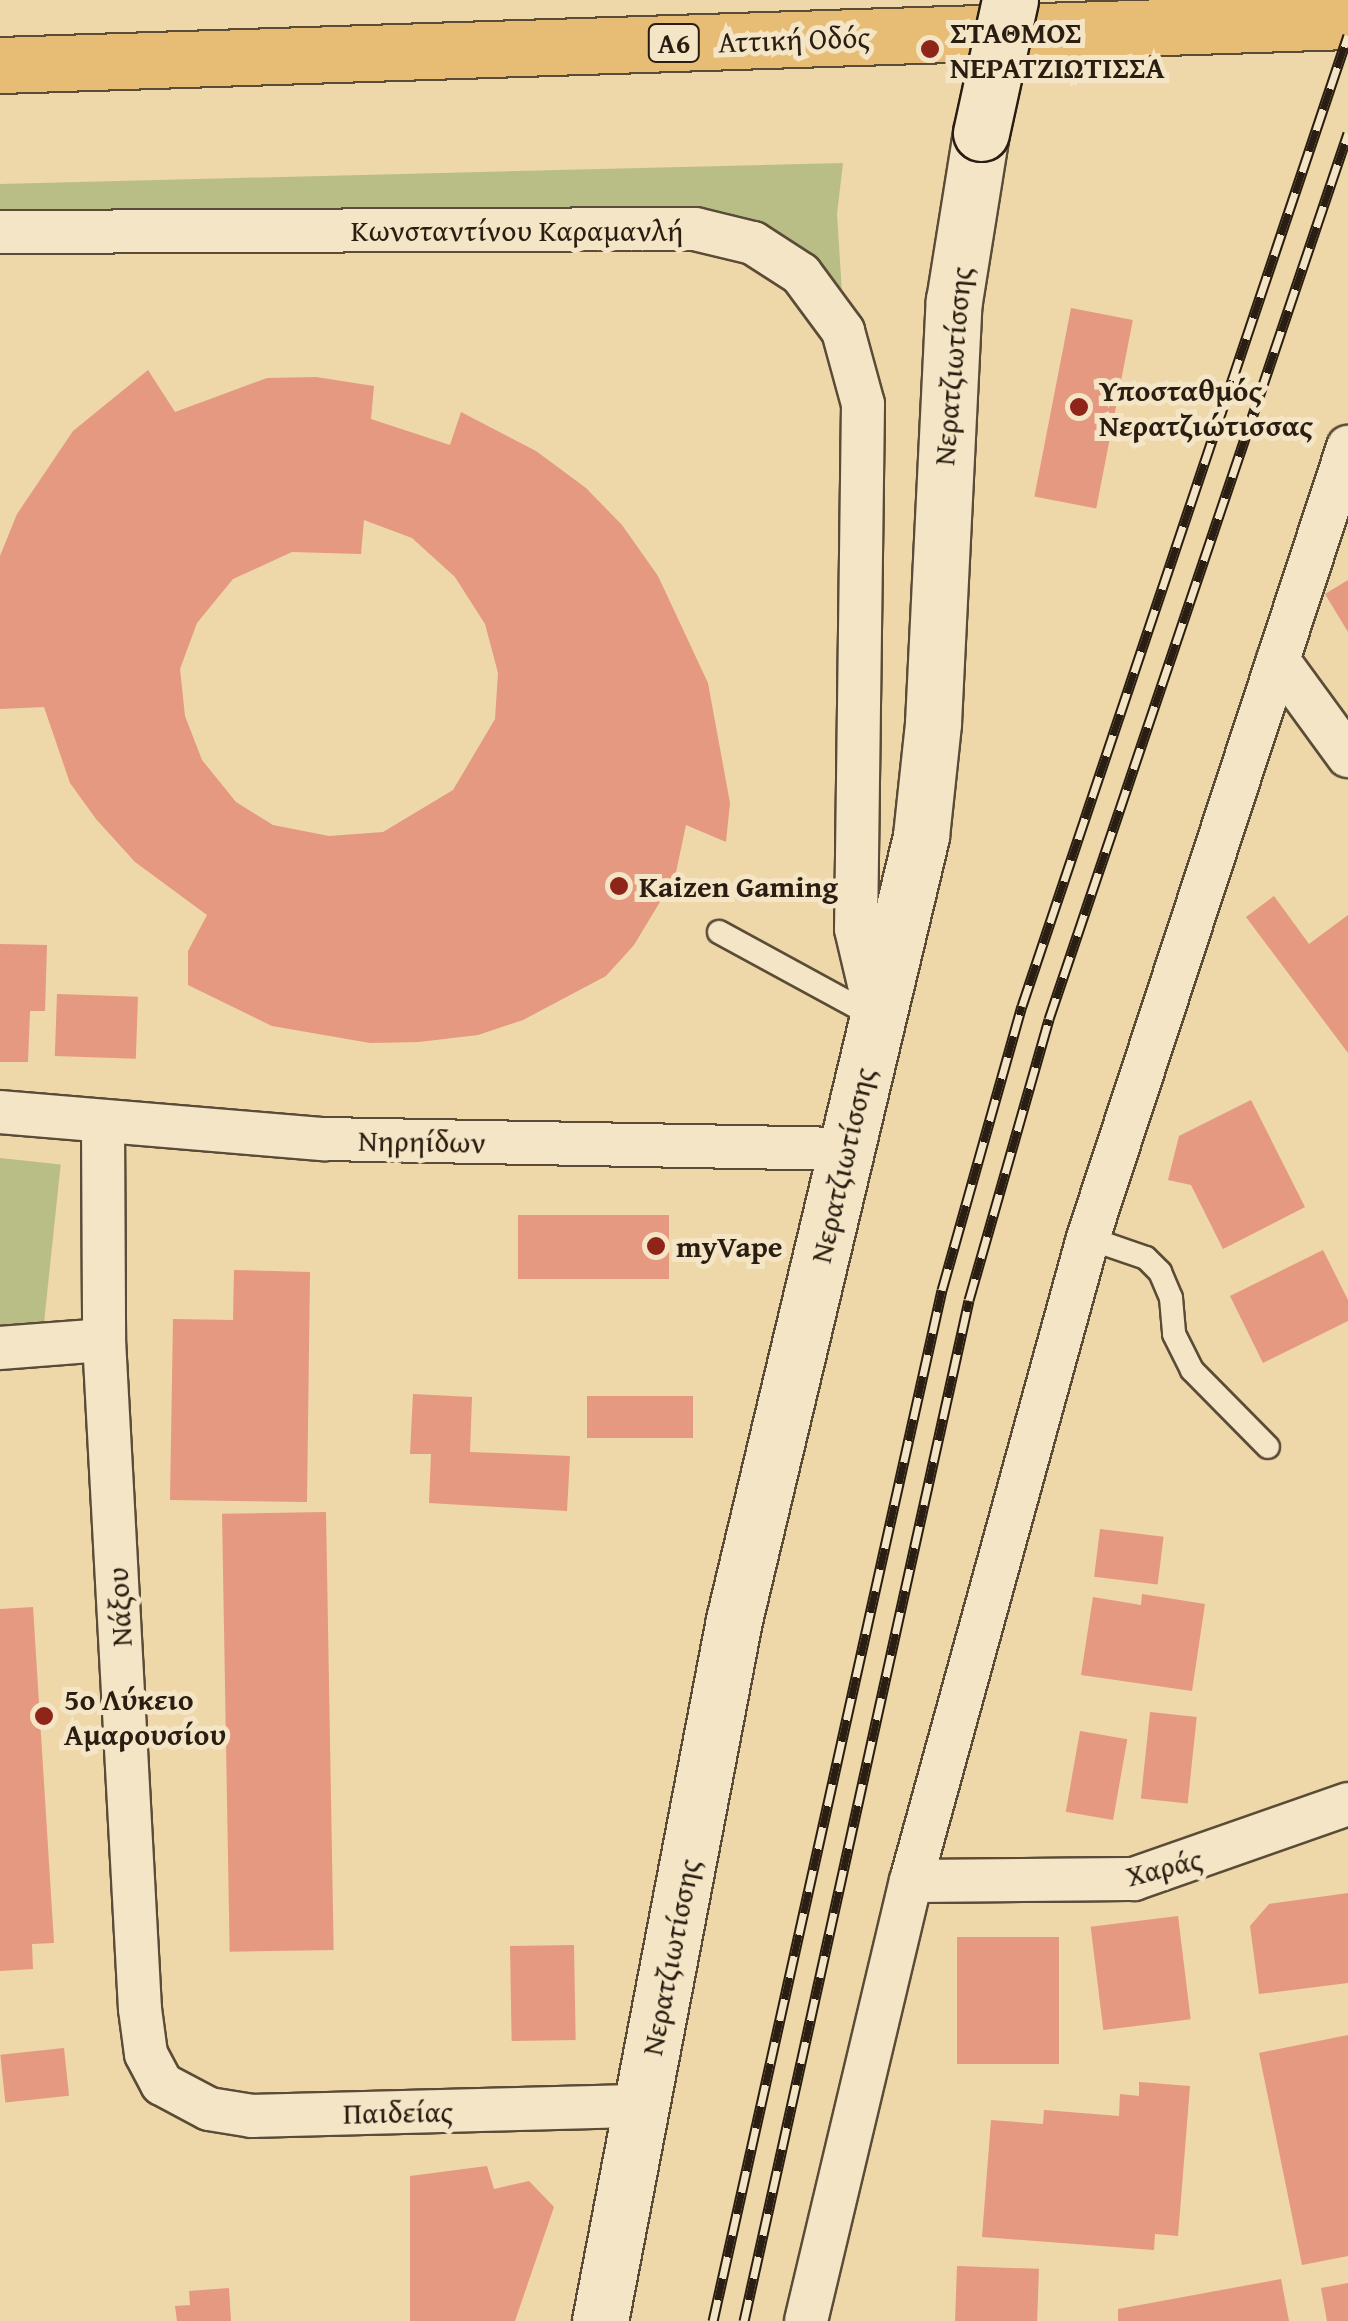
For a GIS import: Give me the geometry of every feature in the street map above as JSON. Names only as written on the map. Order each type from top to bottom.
[{"type":"highway","name":"Αττική Οδός","points":[[0,65],[1348,21]]},
{"type":"street","name":"Νερατζιωτίσσης","points":[[600,2321],[734,1620],[921,836],[954,301],[981,133],[1010,0]]},
{"type":"street","name":"Κωνσταντίνου Καραμανλή","points":[[0,232],[694,229],[753,243],[801,274],[843,331],[863,404],[856,930],[877,1018]]},
{"type":"street","points":[[806,2321],[910,1881],[1088,1238],[1348,447]]},
{"type":"street","points":[[1278,660],[1348,756]]},
{"type":"street","name":"Νηρηίδων","points":[[0,1112],[103,1125],[324,1139],[846,1149]]},
{"type":"street","name":"Νάξου","points":[[103,1125],[104,1340],[140,2009],[146,2054],[162,2084]]},
{"type":"street","points":[[0,1348],[104,1340]]},
{"type":"street","name":"Χαράς","points":[[910,1881],[1134,1879],[1348,1804]]},
{"type":"street","name":"Παιδείας","points":[[162,2084],[208,2109],[252,2116],[642,2106]]},
{"type":"lane","points":[[719,932],[877,1018]]},
{"type":"lane","points":[[1088,1238],[1146,1258],[1160,1272],[1171,1298],[1174,1334],[1192,1370],[1268,1447]]},
{"type":"green space","points":[[843,163],[837,214],[843,308],[783,244],[726,212],[655,207],[0,218],[0,184]]},
{"type":"green space","points":[[0,1158],[61,1164],[43,1336],[0,1332]]},
{"type":"building","name":"Υποσταθμός Νερατζιώτισσας","points":[[1071,308],[1133,320],[1096,508],[1034,496]]},
{"type":"building","points":[[148,370],[175,412],[267,378],[316,377],[374,386],[371,419],[450,445],[461,412],[536,451],[586,488],[622,525],[658,576],[708,683],[730,803],[726,842],[686,825],[675,877],[634,945],[606,976],[523,1020],[478,1035],[370,1043],[272,1026],[188,985],[188,951],[207,915],[135,862],[96,819],[70,783],[44,707],[0,709],[0,556],[17,514],[73,431]],"holes":[[[364,520],[412,538],[455,577],[485,624],[498,673],[495,719],[453,790],[383,832],[329,836],[273,825],[236,802],[202,760],[185,716],[180,669],[197,623],[233,579],[292,552],[361,554]]]},
{"type":"building","points":[[1348,580],[1348,632],[1325,594]]},
{"type":"building","points":[[1274,896],[1309,944],[1348,915],[1348,1053],[1246,917]]},
{"type":"building","points":[[0,944],[47,945],[45,1011],[30,1011],[28,1062],[0,1062]]},
{"type":"building","points":[[57,994],[138,997],[136,1059],[55,1056]]},
{"type":"building","points":[[1251,1100],[1305,1207],[1223,1249],[1191,1185],[1168,1180],[1179,1136]]},
{"type":"building","points":[[518,1215],[669,1215],[669,1279],[518,1279]]},
{"type":"building","points":[[1323,1250],[1348,1300],[1348,1321],[1263,1363],[1230,1296]]},
{"type":"building","points":[[234,1270],[310,1272],[307,1502],[170,1500],[173,1319],[233,1320]]},
{"type":"building","points":[[413,1394],[472,1397],[470,1452],[570,1456],[567,1511],[429,1503],[431,1454],[410,1454]]},
{"type":"building","points":[[587,1396],[693,1396],[693,1438],[587,1438]]},
{"type":"building","points":[[326,1512],[334,1950],[230,1952],[222,1514]]},
{"type":"building","points":[[1100,1529],[1164,1537],[1158,1584],[1094,1577]]},
{"type":"building","points":[[1142,1594],[1205,1604],[1192,1691],[1081,1675],[1093,1597],[1141,1605]]},
{"type":"building","points":[[33,1607],[54,1943],[32,1944],[33,1969],[0,1971],[0,1609]]},
{"type":"building","points":[[1150,1712],[1197,1717],[1188,1803],[1141,1799]]},
{"type":"building","points":[[1080,1731],[1127,1739],[1113,1820],[1066,1812]]},
{"type":"building","points":[[1348,1893],[1348,1983],[1259,1994],[1250,1926],[1269,1904]]},
{"type":"building","points":[[1178,1916],[1191,2019],[1103,2030],[1091,1927]]},
{"type":"building","points":[[957,1937],[1059,1937],[1059,2064],[957,2064]]},
{"type":"building","points":[[574,1945],[576,2040],[512,2041],[510,1946]]},
{"type":"building","points":[[1348,2035],[1348,2256],[1302,2265],[1259,2053]]},
{"type":"building","points":[[64,2048],[69,2096],[5,2102],[0,2055]]},
{"type":"building","points":[[1139,2082],[1190,2086],[1178,2236],[1155,2234],[1154,2250],[982,2237],[991,2120],[1043,2124],[1044,2110],[1119,2116],[1120,2094],[1139,2096]]},
{"type":"building","points":[[487,2166],[494,2189],[529,2181],[554,2207],[515,2321],[410,2321],[410,2176]]},
{"type":"building","points":[[957,2266],[1039,2269],[1037,2321],[955,2321]]},
{"type":"building","points":[[1281,2279],[1289,2321],[1118,2321],[1118,2309]]},
{"type":"building","points":[[1348,2283],[1348,2321],[1327,2321],[1321,2288]]},
{"type":"building","points":[[229,2288],[231,2321],[177,2321],[175,2306],[190,2305],[189,2291]]},
{"type":"railway","points":[[713,2321],[942,1290],[1022,1006],[1348,35]]},
{"type":"railway","points":[[744,2321],[969,1300],[1049,1019],[1348,133]]},
{"type":"place","name":"ΣΤΑΘΜΟΣ ΝΕΡΑΤΖΙΩΤΙΣΣΑ","points":[[930,49]]},
{"type":"place","name":"Υποσταθμός Νερατζιώτισσας","points":[[1079,407]]},
{"type":"place","name":"Kaizen Gaming","points":[[619,886]]},
{"type":"place","name":"myVape","points":[[656,1246]]},
{"type":"place","name":"5ο Λύκειο Αμαρουσίου","points":[[44,1716]]}]
